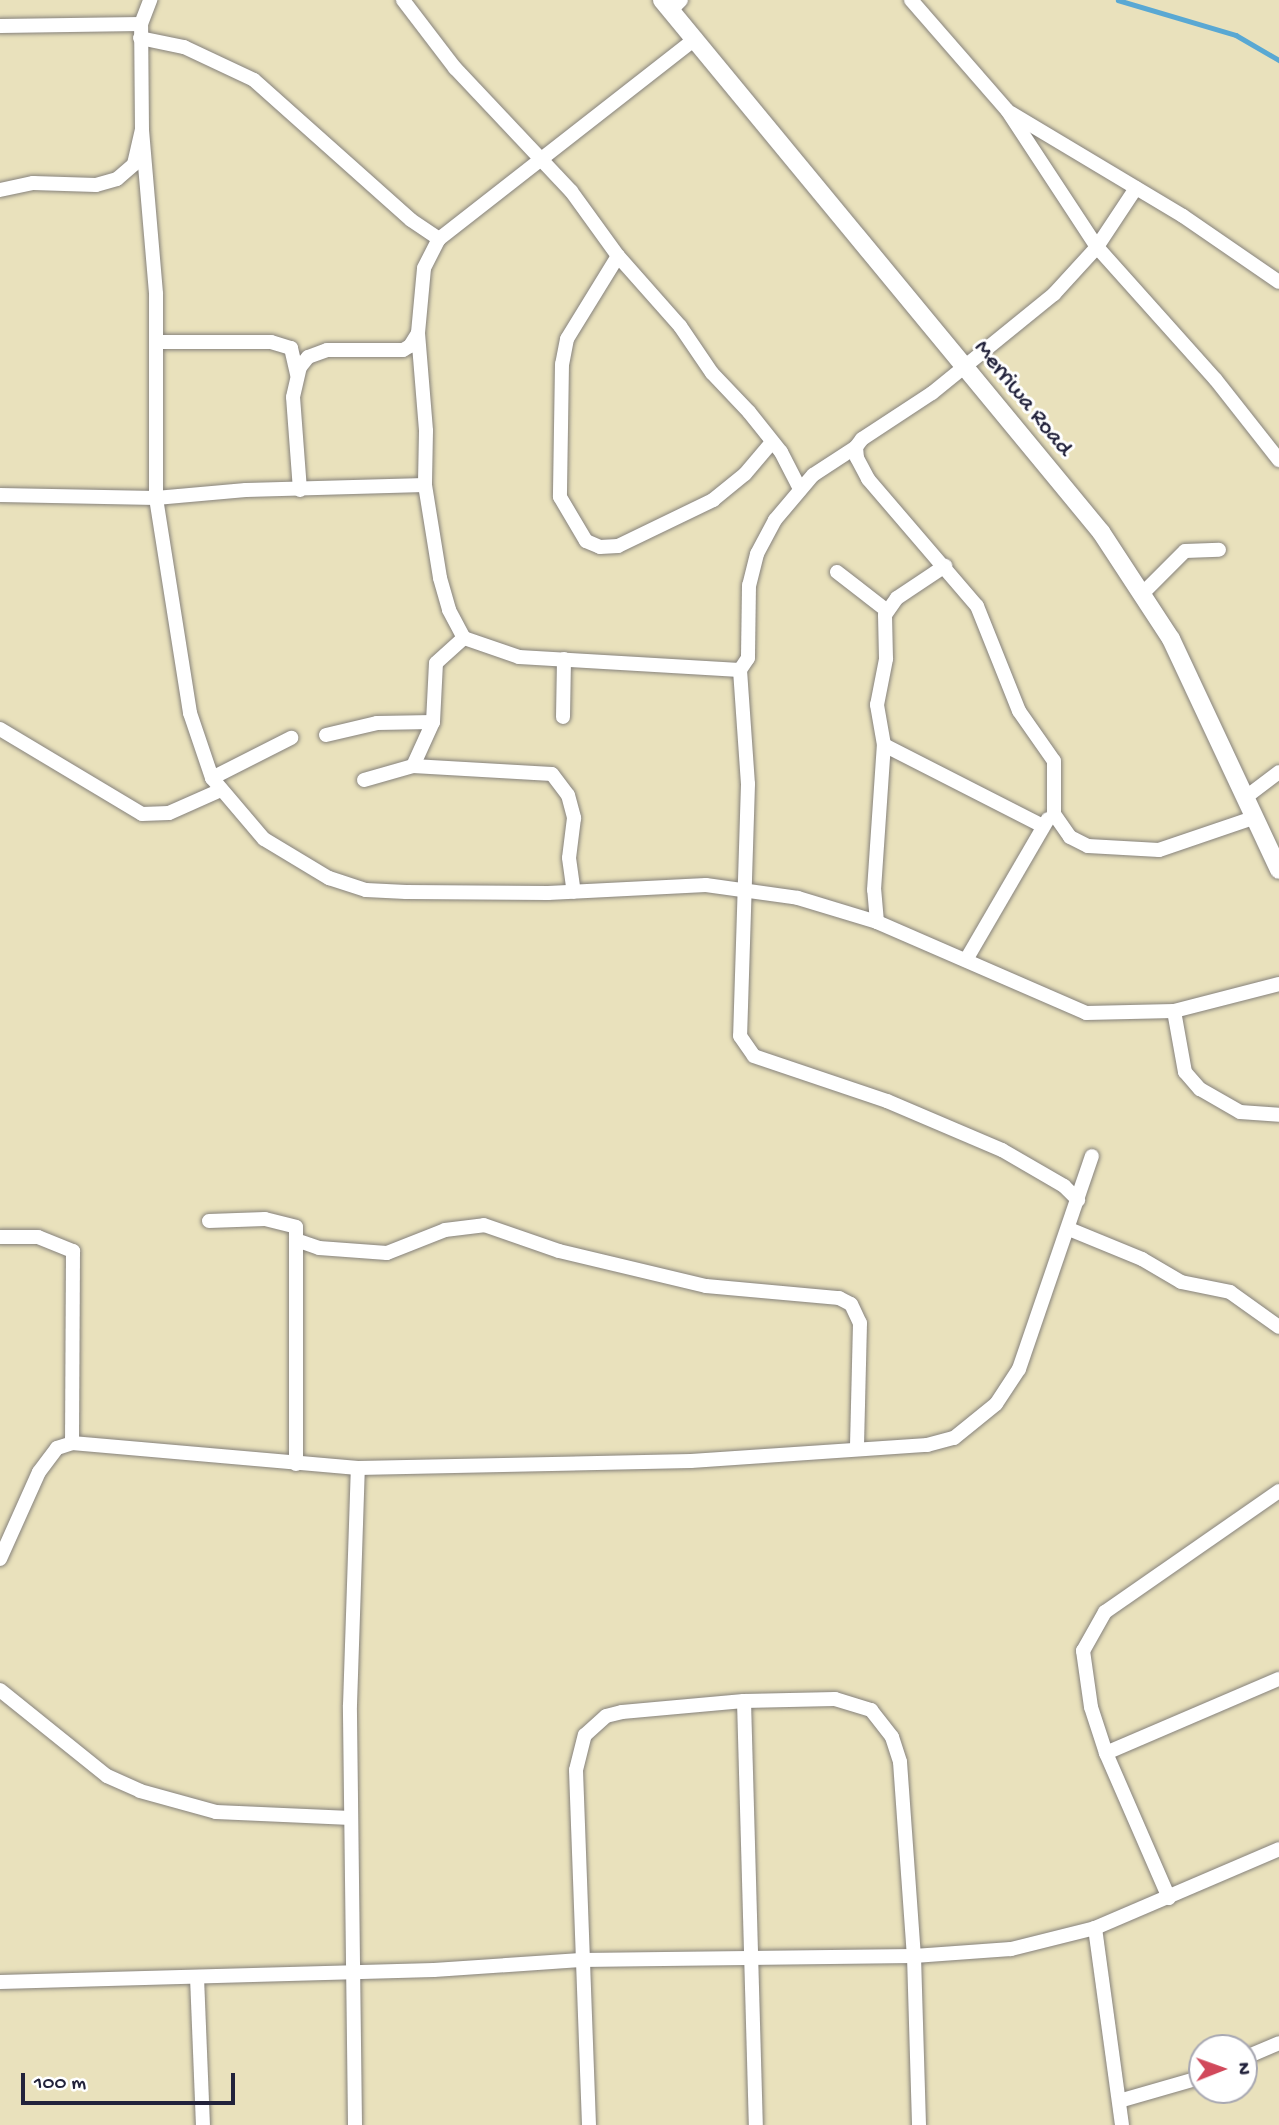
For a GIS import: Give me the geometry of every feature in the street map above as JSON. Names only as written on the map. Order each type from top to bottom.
[{"type":"street","points":[[150,0],[140,31],[142,130],[156,342],[156,498],[190,713],[212,778],[264,839],[329,878],[366,890],[574,892],[706,885],[798,898],[877,922],[1086,1013],[1174,1011],[1279,984]]},
{"type":"street","points":[[403,0],[455,68],[542,159],[618,256],[772,442],[800,489]]},
{"type":"street","points":[[911,0],[1007,110],[1097,247],[1216,380],[1279,460]]},
{"type":"street","name":"Merriwa Road","points":[[671,3],[696,38],[964,368],[1101,532],[1171,639],[1279,870]]},
{"type":"street","points":[[0,26],[140,31],[184,47],[254,80],[411,220],[439,239]]},
{"type":"street","points":[[696,38],[439,239],[424,268],[418,333],[426,419],[425,485],[440,579],[449,610],[464,638],[519,657],[740,670]]},
{"type":"street","points":[[1007,110],[1136,188],[1279,282]]},
{"type":"street","points":[[0,190],[33,183],[96,185],[117,179],[134,164],[142,130]]},
{"type":"street","points":[[1078,1200],[1024,1161],[967,1134],[747,1049],[740,1036],[742,890],[748,784],[740,670],[748,658],[747,606],[757,554],[800,489],[813,475],[964,368],[1054,294],[1097,247],[1136,188]]},
{"type":"street","points":[[618,256],[567,339],[562,364],[559,498],[586,541],[600,547],[618,546],[713,500],[745,474],[772,442]]},
{"type":"street","points":[[300,490],[293,397],[297,374],[305,361],[318,353],[342,349],[404,350],[418,333]]},
{"type":"street","points":[[156,342],[271,342],[291,348],[297,374]]},
{"type":"street","points":[[856,447],[868,479],[945,566],[980,612],[997,664],[1019,711],[1054,761],[1054,814],[1075,841],[1119,849],[1171,847],[1256,817]]},
{"type":"street","points":[[0,495],[156,498],[425,485]]},
{"type":"street","points":[[1143,593],[1185,551],[1219,550]]},
{"type":"street","points":[[877,922],[874,877],[884,744],[877,705],[886,659],[887,610],[897,598],[945,566]]},
{"type":"street","points":[[836,572],[887,610]]},
{"type":"street","points":[[413,766],[433,722],[436,663],[464,638]]},
{"type":"street","points":[[563,717],[564,659]]},
{"type":"street","points":[[326,735],[377,723],[433,722]]},
{"type":"street","points":[[0,729],[142,814],[169,813],[221,790]]},
{"type":"street","points":[[212,778],[291,738]]},
{"type":"street","points":[[884,744],[1041,825]]},
{"type":"street","points":[[364,780],[413,766],[552,774],[568,795],[574,818],[569,858],[574,892]]},
{"type":"street","points":[[1245,797],[1279,772]]},
{"type":"street","points":[[967,960],[1041,825],[1054,814]]},
{"type":"street","points":[[1174,1011],[1185,1072],[1200,1089],[1240,1112],[1279,1115]]},
{"type":"street","points":[[0,1559],[39,1472],[57,1448],[72,1443],[358,1468],[691,1461],[935,1444],[971,1428],[996,1404],[1019,1369],[1092,1156]]},
{"type":"street","points":[[209,1221],[282,1220],[296,1227],[299,1241],[296,1464]]},
{"type":"street","points":[[299,1241],[319,1248],[387,1253],[445,1230],[484,1225],[559,1251],[706,1286],[839,1298],[851,1304],[860,1323],[857,1448]]},
{"type":"street","points":[[1069,1229],[1142,1259],[1181,1282],[1230,1292],[1279,1327]]},
{"type":"street","points":[[0,1237],[45,1238],[73,1251],[72,1443]]},
{"type":"street","points":[[355,2125],[351,1818],[352,1600],[358,1468]]},
{"type":"street","points":[[1169,1898],[1106,1754],[1091,1707],[1083,1651],[1091,1631],[1105,1612],[1279,1490]]},
{"type":"street","points":[[1106,1754],[1279,1679]]},
{"type":"street","points":[[0,1690],[107,1776],[140,1791],[216,1812],[351,1818]]},
{"type":"street","points":[[744,1701],[756,2125]]},
{"type":"street","points":[[589,2125],[576,1770],[585,1735],[614,1714],[744,1701],[855,1702],[885,1725],[900,1762],[914,1956],[919,2125]]},
{"type":"street","points":[[0,1982],[354,1973],[581,1960],[914,1956],[1011,1949],[1096,1928],[1279,1849]]},
{"type":"street","points":[[1096,1928],[1122,2125]]},
{"type":"street","points":[[197,1977],[203,2125]]},
{"type":"street","points":[[1258,2052],[1279,2043]]},
{"type":"street","points":[[1119,2101],[1188,2081]]},
{"type":"waterway","points":[[1118,0],[1236,35],[1279,60]]}]
